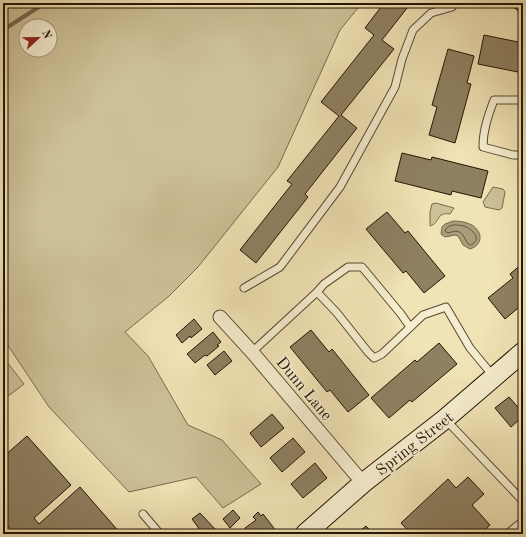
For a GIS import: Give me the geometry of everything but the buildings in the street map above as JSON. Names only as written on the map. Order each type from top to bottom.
[{"type":"main road","name":"Spring Street","points":[[304,534],[363,483],[445,419],[523,352]]},
{"type":"street","name":"Dunn Lane","points":[[220,317],[252,352],[363,483]]},
{"type":"lane","points":[[244,288],[280,267],[340,187],[395,87],[402,59],[413,30],[431,13],[452,7],[455,3]]},
{"type":"lane","points":[[523,101],[494,100],[483,136],[483,147],[513,155],[523,155]]},
{"type":"lane","points":[[252,352],[324,284],[348,267],[362,267],[410,327]]},
{"type":"lane","points":[[317,292],[337,313],[374,358],[382,354],[423,315],[446,307],[470,348],[494,377]]},
{"type":"lane","points":[[445,419],[523,501]]},
{"type":"lane","points":[[142,514],[160,534]]},
{"type":"lane","points":[[507,534],[523,521]]},
{"type":"shaded area","points":[[3,3],[362,3],[340,30],[278,167],[198,267],[168,297],[125,332],[148,356],[188,425],[222,440],[261,484],[223,508],[196,477],[129,492],[49,407],[3,338]]},
{"type":"shaded area","points":[[493,187],[503,189],[505,192],[502,208],[499,210],[485,207],[483,202]]},
{"type":"shaded area","points":[[436,203],[454,208],[450,214],[440,216],[436,223],[430,226],[430,212],[432,204]]},
{"type":"shaded area","points":[[3,357],[24,384],[3,400]]},
{"type":"water","points":[[453,221],[461,221],[476,228],[480,235],[477,245],[470,249],[463,245],[458,236],[455,235],[445,237],[441,234],[442,227]]},
{"type":"waterway","points":[[3,30],[45,3]]}]
